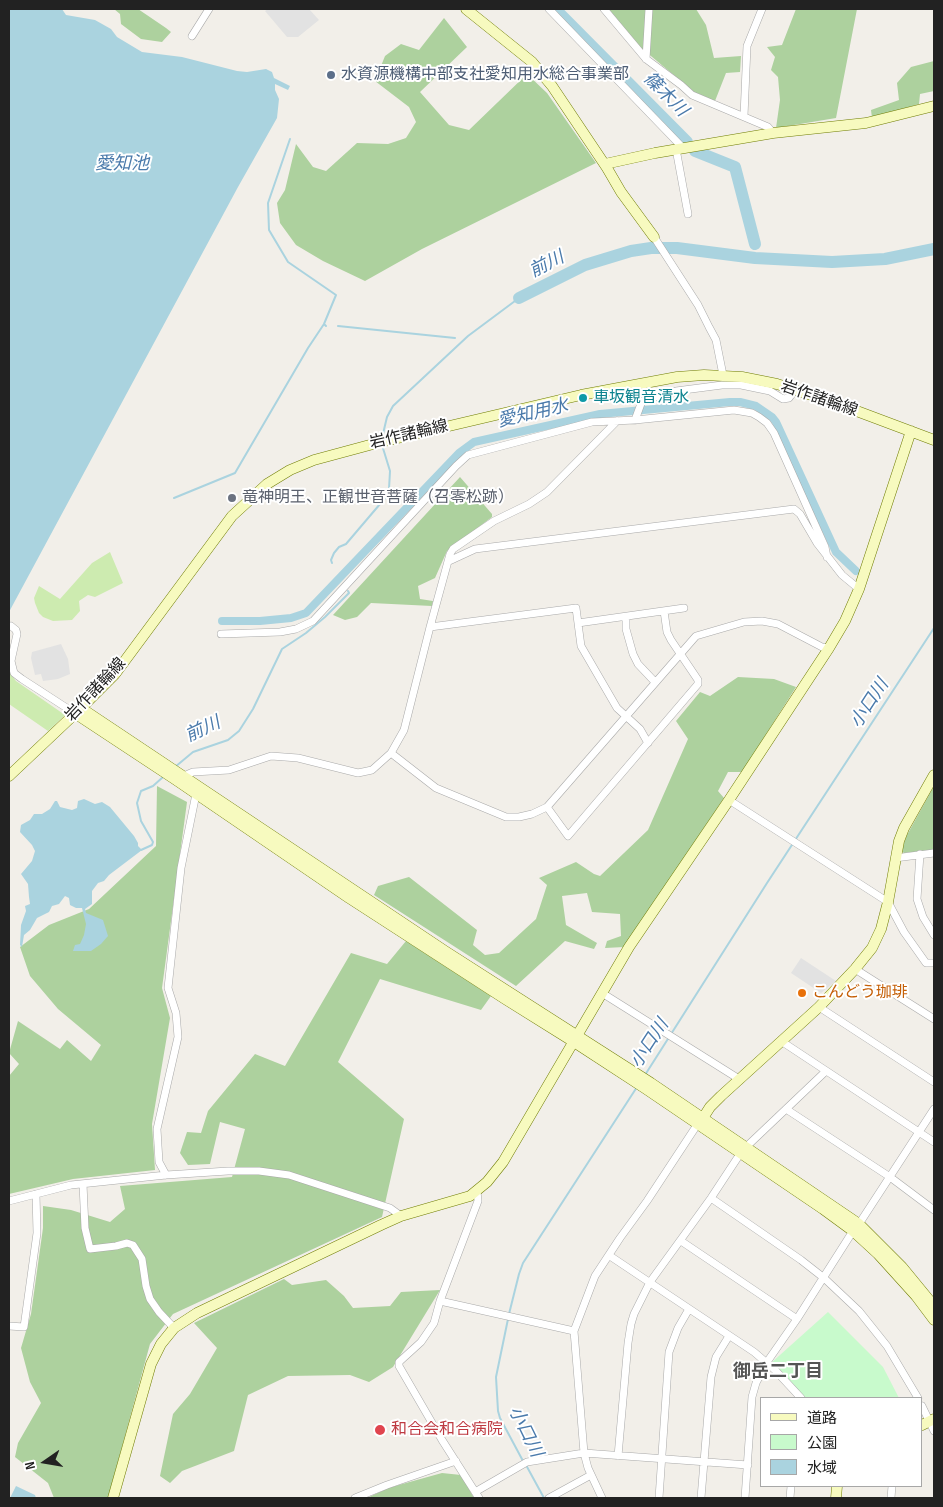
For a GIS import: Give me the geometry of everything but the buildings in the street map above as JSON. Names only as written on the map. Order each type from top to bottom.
[{"type":"street","points":[[192,36],[209,9]]},
{"type":"street","points":[[466,9],[532,62],[552,86],[605,164],[621,192],[654,237],[709,326],[720,355],[723,375]]},
{"type":"street","points":[[549,9],[679,149],[688,214]]},
{"type":"street","points":[[604,9],[646,59],[692,95],[768,127],[773,133]]},
{"type":"street","points":[[646,59],[649,9]]},
{"type":"street","points":[[744,116],[747,46],[762,9]]},
{"type":"street","points":[[605,164],[773,133],[866,124],[934,106]]},
{"type":"street","name":"岩作諸輪線","points":[[9,776],[115,674],[218,533],[243,505],[267,484],[301,465],[323,457],[581,395],[704,375],[723,375],[777,384],[934,440]]},
{"type":"street","points":[[635,420],[642,401],[676,391],[722,385],[741,385],[770,390],[783,399],[789,398],[795,390]]},
{"type":"street","points":[[221,634],[280,632],[296,629],[313,621],[468,455],[592,422],[635,420],[734,410],[752,413],[759,417],[767,423],[774,433],[825,547],[827,557]]},
{"type":"street","points":[[184,776],[193,772],[229,770],[261,758],[282,755],[358,773],[372,770],[391,753],[404,730],[430,627],[453,549],[494,521],[529,504],[547,492],[617,421]]},
{"type":"street","points":[[112,1498],[151,1364],[161,1344],[174,1328],[197,1312],[401,1216],[462,1200],[487,1182],[503,1162],[630,947],[729,800],[845,621],[859,589],[911,431]]},
{"type":"street","points":[[449,561],[475,550],[794,509],[800,514],[816,543],[827,557],[842,575],[859,589]]},
{"type":"street","points":[[430,627],[576,608],[581,646],[617,708],[640,730],[648,743]]},
{"type":"street","points":[[578,623],[684,608]]},
{"type":"street","points":[[547,807],[568,836],[698,684],[698,680],[670,640],[664,611]]},
{"type":"street","points":[[626,617],[626,629],[633,654],[638,664],[655,682]]},
{"type":"street","points":[[391,753],[436,788],[506,817],[532,814],[547,807],[627,717],[680,652],[696,636],[752,620],[778,624],[822,647],[829,648]]},
{"type":"street","points":[[12,626],[17,634],[11,661],[14,672],[22,679],[184,776],[649,1086],[823,1209],[856,1227],[902,1267],[934,1306]]},
{"type":"street","points":[[78,711],[196,794],[505,1000],[576,1039]]},
{"type":"street","points":[[602,1498],[591,1475],[584,1453],[574,1330],[595,1276],[610,1256],[620,1238],[648,1201],[710,1107],[819,1007],[856,969],[872,948],[881,929],[888,902],[899,841],[904,828],[934,775]]},
{"type":"street","points":[[166,1175],[159,1162],[157,1129],[178,1037],[176,1013],[168,988],[181,868],[196,794]]},
{"type":"street","points":[[729,800],[888,902],[904,932],[926,963],[934,964]]},
{"type":"street","points":[[895,858],[934,853]]},
{"type":"street","points":[[920,854],[917,899],[923,917],[934,935]]},
{"type":"street","points":[[856,969],[934,1019]]},
{"type":"street","points":[[602,993],[739,1079]]},
{"type":"street","points":[[819,1007],[934,1082]]},
{"type":"street","points":[[781,1041],[934,1142]]},
{"type":"street","points":[[618,1456],[630,1324],[650,1282],[743,1151],[826,1071]]},
{"type":"street","points":[[786,1108],[890,1177],[934,1210]]},
{"type":"street","points":[[745,1498],[754,1389],[767,1362],[797,1320],[934,1109]]},
{"type":"street","points":[[9,1201],[72,1185],[166,1175],[259,1171],[290,1176],[390,1208],[401,1216]]},
{"type":"street","points":[[83,1184],[85,1228],[90,1249],[127,1243],[133,1245],[142,1259],[146,1286],[150,1298],[174,1328]]},
{"type":"street","points":[[477,1191],[478,1202],[440,1301],[434,1323],[421,1342],[399,1362],[399,1366],[477,1495],[524,1463],[584,1453],[748,1465]]},
{"type":"street","points":[[9,1326],[24,1327],[37,1234],[36,1194]]},
{"type":"street","points":[[710,1198],[801,1260],[824,1278],[859,1311],[887,1346],[917,1397]]},
{"type":"street","points":[[856,1227],[934,1320]]},
{"type":"street","points":[[680,1241],[797,1320]]},
{"type":"street","points":[[610,1256],[767,1362],[799,1397]]},
{"type":"street","points":[[440,1301],[574,1330]]},
{"type":"street","points":[[659,1498],[669,1352],[678,1328],[689,1309]]},
{"type":"street","points":[[701,1498],[711,1377],[716,1357],[729,1336]]},
{"type":"street","points":[[923,1408],[934,1431]]},
{"type":"street","points":[[355,1498],[456,1461]]},
{"type":"street","points":[[549,1498],[591,1475]]},
{"type":"green space","points":[[114,9],[138,9],[171,32],[162,42],[141,39],[121,24],[120,14]]},
{"type":"green space","points":[[608,9],[696,9],[706,25],[714,58],[741,56],[740,72],[726,73],[715,101],[694,92],[633,41]]},
{"type":"green space","points":[[796,9],[857,9],[836,118],[776,128],[780,100],[778,77],[771,70],[775,57],[767,47],[782,45]]},
{"type":"green space","points":[[444,18],[467,47],[420,92],[449,125],[469,130],[527,74],[547,93],[596,163],[422,249],[365,281],[323,261],[296,245],[280,223],[277,203],[285,190],[296,144],[313,167],[326,171],[357,143],[388,144],[406,138],[416,122],[409,107],[375,81],[385,56],[401,44],[419,50]]},
{"type":"green space","points":[[934,61],[934,91],[920,94],[919,104],[872,118],[871,110],[899,100],[897,83],[911,67]]},
{"type":"green space","points":[[460,477],[492,514],[492,517],[447,551],[435,578],[418,586],[420,599],[433,601],[432,606],[371,603],[357,617],[345,620],[333,615]]},
{"type":"green space","points":[[110,552],[123,583],[95,597],[88,595],[79,601],[80,611],[72,620],[53,621],[39,613],[34,598],[39,586],[60,599],[92,563]]},
{"type":"green space","points":[[9,669],[16,681],[65,715],[48,731],[9,704]]},
{"type":"green space","points":[[738,677],[774,679],[796,687],[742,772],[728,772],[718,791],[724,798],[624,947],[605,948],[607,941],[621,936],[620,914],[592,912],[587,893],[562,896],[566,925],[597,943],[594,949],[565,941],[516,986],[374,895],[378,886],[409,877],[477,930],[473,945],[485,955],[499,953],[536,919],[547,885],[539,878],[576,862],[600,876],[648,830],[688,739],[676,721],[700,692],[710,696]]},
{"type":"green space","points":[[157,786],[187,802],[162,988],[170,1018],[152,1124],[155,1170],[73,1179],[9,1194],[9,1076],[19,1064],[9,1053],[18,1021],[60,1049],[67,1040],[91,1061],[101,1045],[58,1009],[30,976],[20,947],[49,925],[89,909],[156,846]]},
{"type":"green space","points":[[934,786],[934,850],[904,853],[901,851],[907,835]]},
{"type":"green space","points":[[406,941],[491,996],[481,1010],[380,979],[338,1062],[404,1119],[382,1217],[173,1314],[150,1344],[108,1498],[54,1498],[48,1483],[15,1457],[18,1443],[41,1403],[30,1382],[21,1348],[31,1314],[43,1228],[43,1206],[71,1210],[110,1222],[125,1209],[120,1186],[232,1177],[245,1129],[220,1122],[210,1164],[188,1165],[180,1153],[187,1132],[201,1133],[208,1111],[255,1054],[285,1066],[351,953],[387,964]]},
{"type":"green space","points":[[284,1279],[292,1285],[326,1280],[344,1296],[353,1308],[390,1306],[401,1292],[440,1290],[393,1367],[369,1382],[350,1375],[288,1376],[248,1395],[234,1451],[182,1471],[170,1483],[160,1476],[173,1414],[190,1394],[217,1348],[194,1323]]},
{"type":"green space","points":[[828,1312],[883,1367],[898,1397],[802,1397],[771,1363]]},
{"type":"green space","points":[[442,1473],[461,1475],[474,1498],[367,1498],[388,1488]]},
{"type":"shaded area","points":[[268,9],[309,9],[319,20],[298,37],[287,37],[265,11]]},
{"type":"shaded area","points":[[61,644],[68,659],[70,674],[58,679],[43,681],[41,674],[35,675],[31,658],[32,652]]},
{"type":"shaded area","points":[[801,958],[836,981],[821,993],[791,973]]},
{"type":"water","name":"愛知池","points":[[9,9],[62,9],[66,15],[95,20],[111,29],[117,37],[142,52],[182,57],[237,71],[247,72],[266,69],[272,72],[274,78],[290,86],[288,90],[275,84],[275,90],[279,99],[277,118],[9,612]]},
{"type":"water","points":[[84,799],[95,804],[102,802],[110,807],[134,836],[142,850],[104,881],[98,883],[92,891],[92,904],[85,909],[86,913],[103,920],[108,936],[91,951],[73,951],[75,945],[80,944],[86,924],[82,908],[70,905],[69,898],[65,896],[59,904],[52,906],[49,912],[37,918],[30,930],[24,935],[22,947],[20,945],[21,925],[26,911],[25,906],[30,904],[28,884],[21,874],[32,861],[35,851],[20,832],[21,825],[30,820],[34,814],[42,814],[50,809],[55,801],[57,801],[60,807],[72,810],[77,808],[78,801]]},
{"type":"water","points":[[16,1486],[35,1495],[36,1498],[10,1498]]},
{"type":"waterway","name":"篠木川","points":[[555,9],[687,142]]},
{"type":"waterway","points":[[290,139],[268,203],[269,230],[288,262],[336,295],[324,324]]},
{"type":"waterway","name":"篠木川","points":[[695,151],[735,167],[755,244]]},
{"type":"waterway","name":"前川","points":[[519,298],[585,265],[631,251],[651,248],[677,248],[755,258],[832,262],[885,259],[934,249]]},
{"type":"waterway","name":"前川","points":[[382,438],[387,417],[393,406],[468,336],[519,298]]},
{"type":"waterway","points":[[174,498],[235,473],[308,348],[324,324],[326,326]]},
{"type":"waterway","points":[[338,326],[455,338]]},
{"type":"waterway","name":"愛知用水","points":[[222,621],[260,621],[291,618],[306,613],[459,453],[474,442],[600,414],[730,402],[740,402],[756,406],[776,422],[836,552],[856,571]]},
{"type":"waterway","name":"前川","points":[[332,563],[331,560],[334,553],[339,547],[346,544],[386,497],[389,489],[390,471],[382,445]]},
{"type":"waterway","name":"前川","points":[[175,767],[193,752],[228,740],[239,731],[253,709],[282,649],[325,617],[349,593],[348,591]]},
{"type":"waterway","name":"小口川","points":[[645,1075],[767,883],[934,628]]},
{"type":"waterway","name":"前川","points":[[141,850],[152,845],[153,842],[141,821],[137,803],[141,791],[153,786],[163,777]]},
{"type":"waterway","name":"小口川","points":[[509,1314],[523,1263],[637,1087]]},
{"type":"waterway","name":"小口川","points":[[508,1319],[496,1377],[498,1411],[523,1461]]},
{"type":"waterway","name":"小口川","points":[[526,1465],[544,1498]]},
{"type":"place","name":"水資源機構中部支社愛知用水総合事業部","points":[[331,75]]},
{"type":"place","name":"車坂観音清水","points":[[583,398]]},
{"type":"place","name":"竜神明王、正観世音菩薩（召零松跡）","points":[[232,498]]},
{"type":"place","name":"こんどう珈琲","points":[[802,993]]},
{"type":"place","name":"和合会和合病院","points":[[380,1430]]},
{"type":"district","name":"御岳二丁目","points":[[778,1372]]}]
